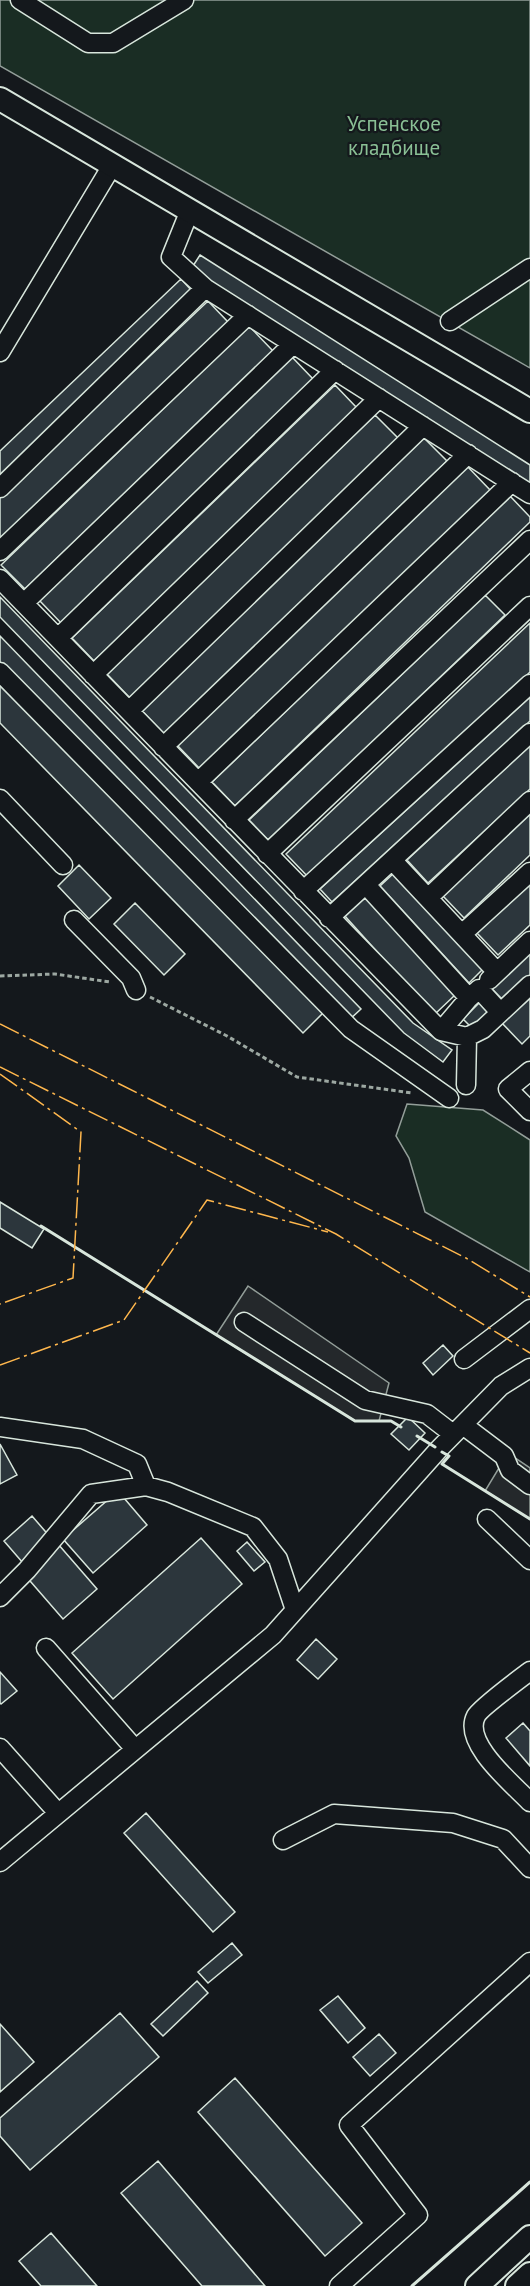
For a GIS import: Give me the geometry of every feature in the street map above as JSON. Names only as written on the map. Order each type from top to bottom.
[{"type":"main road","points":[[0,99],[530,411]]},
{"type":"main road","points":[[477,2286],[530,2237]]},
{"type":"main road","points":[[517,2286],[530,2274]]},
{"type":"lane","points":[[20,0],[88,43],[113,43],[184,0]]},
{"type":"lane","points":[[0,352],[113,165]]},
{"type":"lane","points":[[190,210],[171,257],[206,288],[530,494]]},
{"type":"lane","points":[[450,321],[530,268]]},
{"type":"lane","points":[[0,488],[206,288]]},
{"type":"lane","points":[[0,551],[248,315]]},
{"type":"lane","points":[[24,603],[293,344]]},
{"type":"lane","points":[[58,638],[335,370]]},
{"type":"lane","points":[[93,675],[380,398]]},
{"type":"lane","points":[[129,711],[423,426]]},
{"type":"lane","points":[[163,747],[468,454]]},
{"type":"lane","points":[[198,782],[512,482]]},
{"type":"lane","points":[[234,820],[530,540]]},
{"type":"lane","points":[[0,579],[441,1031],[467,1037],[483,1029],[529,987]]},
{"type":"lane","points":[[267,854],[530,606]]},
{"type":"lane","points":[[0,672],[351,1029],[449,1098]]},
{"type":"lane","points":[[303,891],[530,684]]},
{"type":"lane","points":[[329,918],[530,733]]},
{"type":"lane","points":[[0,799],[63,865]]},
{"type":"lane","points":[[428,898],[530,801]]},
{"type":"lane","points":[[393,861],[497,972]]},
{"type":"lane","points":[[462,934],[530,872]]},
{"type":"lane","points":[[366,885],[474,994],[500,1012]]},
{"type":"lane","points":[[74,920],[131,978],[136,990]]},
{"type":"lane","points":[[441,1031],[474,994],[530,941]]},
{"type":"lane","points":[[466,1085],[467,1037]]},
{"type":"lane","points":[[530,1071],[508,1089],[530,1111]]},
{"type":"lane","points":[[464,1359],[530,1309]]},
{"type":"lane","points":[[244,1322],[365,1400],[427,1414],[504,1456],[510,1470],[530,1485]]},
{"type":"lane","points":[[0,1862],[273,1635],[458,1430],[501,1386],[527,1375]]},
{"type":"lane","points":[[0,1427],[83,1439],[137,1464],[146,1486]]},
{"type":"lane","points":[[0,1597],[27,1570],[91,1494],[146,1486],[168,1492],[253,1527],[278,1559],[295,1610]]},
{"type":"lane","points":[[487,1519],[530,1560]]},
{"type":"lane","points":[[46,1648],[135,1749]]},
{"type":"lane","points":[[530,1671],[477,1715],[473,1731],[479,1748],[530,1802]]},
{"type":"lane","points":[[0,1748],[58,1813]]},
{"type":"lane","points":[[283,1840],[334,1814],[453,1823],[503,1839],[530,1868]]},
{"type":"lane","points":[[339,2286],[418,2215],[349,2125],[530,1962]]},
{"type":"path","points":[[0,976],[55,974],[114,982],[136,990],[227,1036],[297,1077],[414,1093]]},
{"type":"green space","name":"Успенское кладбище","points":[[0,0],[530,0],[530,368],[0,66]]},
{"type":"green space","points":[[407,1104],[483,1110],[530,1140],[530,1272],[425,1212],[409,1158],[396,1136]]},
{"type":"shaded area","points":[[248,1286],[389,1383],[379,1421],[355,1421],[216,1335]]},
{"type":"shaded area","points":[[508,1453],[530,1468],[530,1519],[485,1491]]},
{"type":"building","points":[[200,255],[530,465],[530,485],[191,269]]},
{"type":"building","points":[[181,279],[193,292],[0,477],[0,451]]},
{"type":"building","points":[[208,301],[228,322],[0,539],[0,498]]},
{"type":"building","points":[[249,326],[273,351],[25,589],[1,565]]},
{"type":"building","points":[[292,357],[314,380],[62,624],[39,600]]},
{"type":"building","points":[[335,385],[357,408],[94,661],[72,638]]},
{"type":"building","points":[[375,415],[399,439],[130,698],[107,674]]},
{"type":"building","points":[[424,438],[447,461],[164,734],[142,711]]},
{"type":"building","points":[[467,466],[491,491],[201,770],[177,745]]},
{"type":"building","points":[[510,496],[530,517],[530,522],[235,806],[212,782]]},
{"type":"building","points":[[485,595],[505,615],[269,841],[249,820]]},
{"type":"building","points":[[0,597],[413,1023],[452,1050],[443,1062],[404,1033],[0,617]]},
{"type":"building","points":[[530,623],[530,672],[311,880],[286,854]]},
{"type":"building","points":[[0,636],[361,1009],[348,1021],[0,662]]},
{"type":"building","points":[[0,684],[323,1013],[303,1033],[0,723]]},
{"type":"building","points":[[530,697],[530,721],[332,902],[320,889]]},
{"type":"building","points":[[530,745],[530,789],[428,883],[407,860]]},
{"type":"building","points":[[530,814],[530,855],[464,918],[443,896]]},
{"type":"building","points":[[79,865],[111,898],[89,919],[58,886]]},
{"type":"building","points":[[394,873],[483,969],[469,983],[380,886]]},
{"type":"building","points":[[530,884],[530,925],[498,955],[477,933]]},
{"type":"building","points":[[365,896],[455,995],[434,1015],[344,915]]},
{"type":"building","points":[[135,903],[185,954],[164,975],[114,924]]},
{"type":"building","points":[[530,951],[530,975],[503,1000],[491,988]]},
{"type":"building","points":[[527,996],[530,1000],[530,1036],[522,1044],[500,1021]]},
{"type":"building","points":[[480,1002],[490,1012],[473,1029],[463,1019]]},
{"type":"building","points":[[0,1202],[44,1229],[32,1248],[0,1228]]},
{"type":"building","points":[[443,1345],[453,1356],[433,1375],[423,1363]]},
{"type":"building","points":[[408,1417],[425,1433],[409,1450],[391,1434]]},
{"type":"building","points":[[0,1444],[17,1475],[0,1484]]},
{"type":"building","points":[[118,1491],[147,1525],[93,1573],[63,1539]]},
{"type":"building","points":[[32,1516],[51,1538],[23,1563],[4,1541]]},
{"type":"building","points":[[201,1538],[242,1584],[113,1699],[72,1653]]},
{"type":"building","points":[[247,1542],[265,1562],[254,1571],[237,1551]]},
{"type":"building","points":[[58,1544],[97,1589],[63,1619],[24,1574]]},
{"type":"building","points":[[316,1639],[337,1659],[318,1679],[297,1660]]},
{"type":"building","points":[[0,1672],[17,1691],[1,1704],[0,1703]]},
{"type":"building","points":[[523,1723],[530,1731],[530,1766],[506,1738]]},
{"type":"building","points":[[146,1813],[235,1912],[213,1932],[124,1833]]},
{"type":"building","points":[[232,1943],[242,1955],[208,1983],[198,1972]]},
{"type":"building","points":[[197,1981],[208,1993],[163,2036],[151,2024]]},
{"type":"building","points":[[338,1996],[365,2028],[348,2043],[320,2010]]},
{"type":"building","points":[[120,2013],[159,2057],[30,2170],[0,2136],[0,2118]]},
{"type":"building","points":[[0,2024],[34,2062],[0,2092]]},
{"type":"building","points":[[379,2034],[396,2053],[370,2076],[353,2057]]},
{"type":"building","points":[[235,2078],[362,2223],[325,2256],[198,2112]]},
{"type":"building","points":[[158,2161],[265,2286],[202,2286],[121,2193]]},
{"type":"building","points":[[51,2233],[97,2286],[41,2286],[19,2261]]},
{"type":"wall","points":[[41,1226],[355,1421],[391,1421],[401,1427]]},
{"type":"wall","points":[[417,1436],[435,1447]]},
{"type":"wall","points":[[442,1452],[449,1456],[442,1464],[530,1519]]},
{"type":"wall","points":[[412,2286],[530,2182]]},
{"type":"power","points":[[0,1024],[466,1258],[530,1297]]},
{"type":"power","points":[[0,1067],[336,1234],[530,1353]]},
{"type":"power","points":[[0,1074],[81,1132],[73,1278],[0,1304]]},
{"type":"power","points":[[0,1365],[124,1320],[207,1200],[328,1232]]}]
